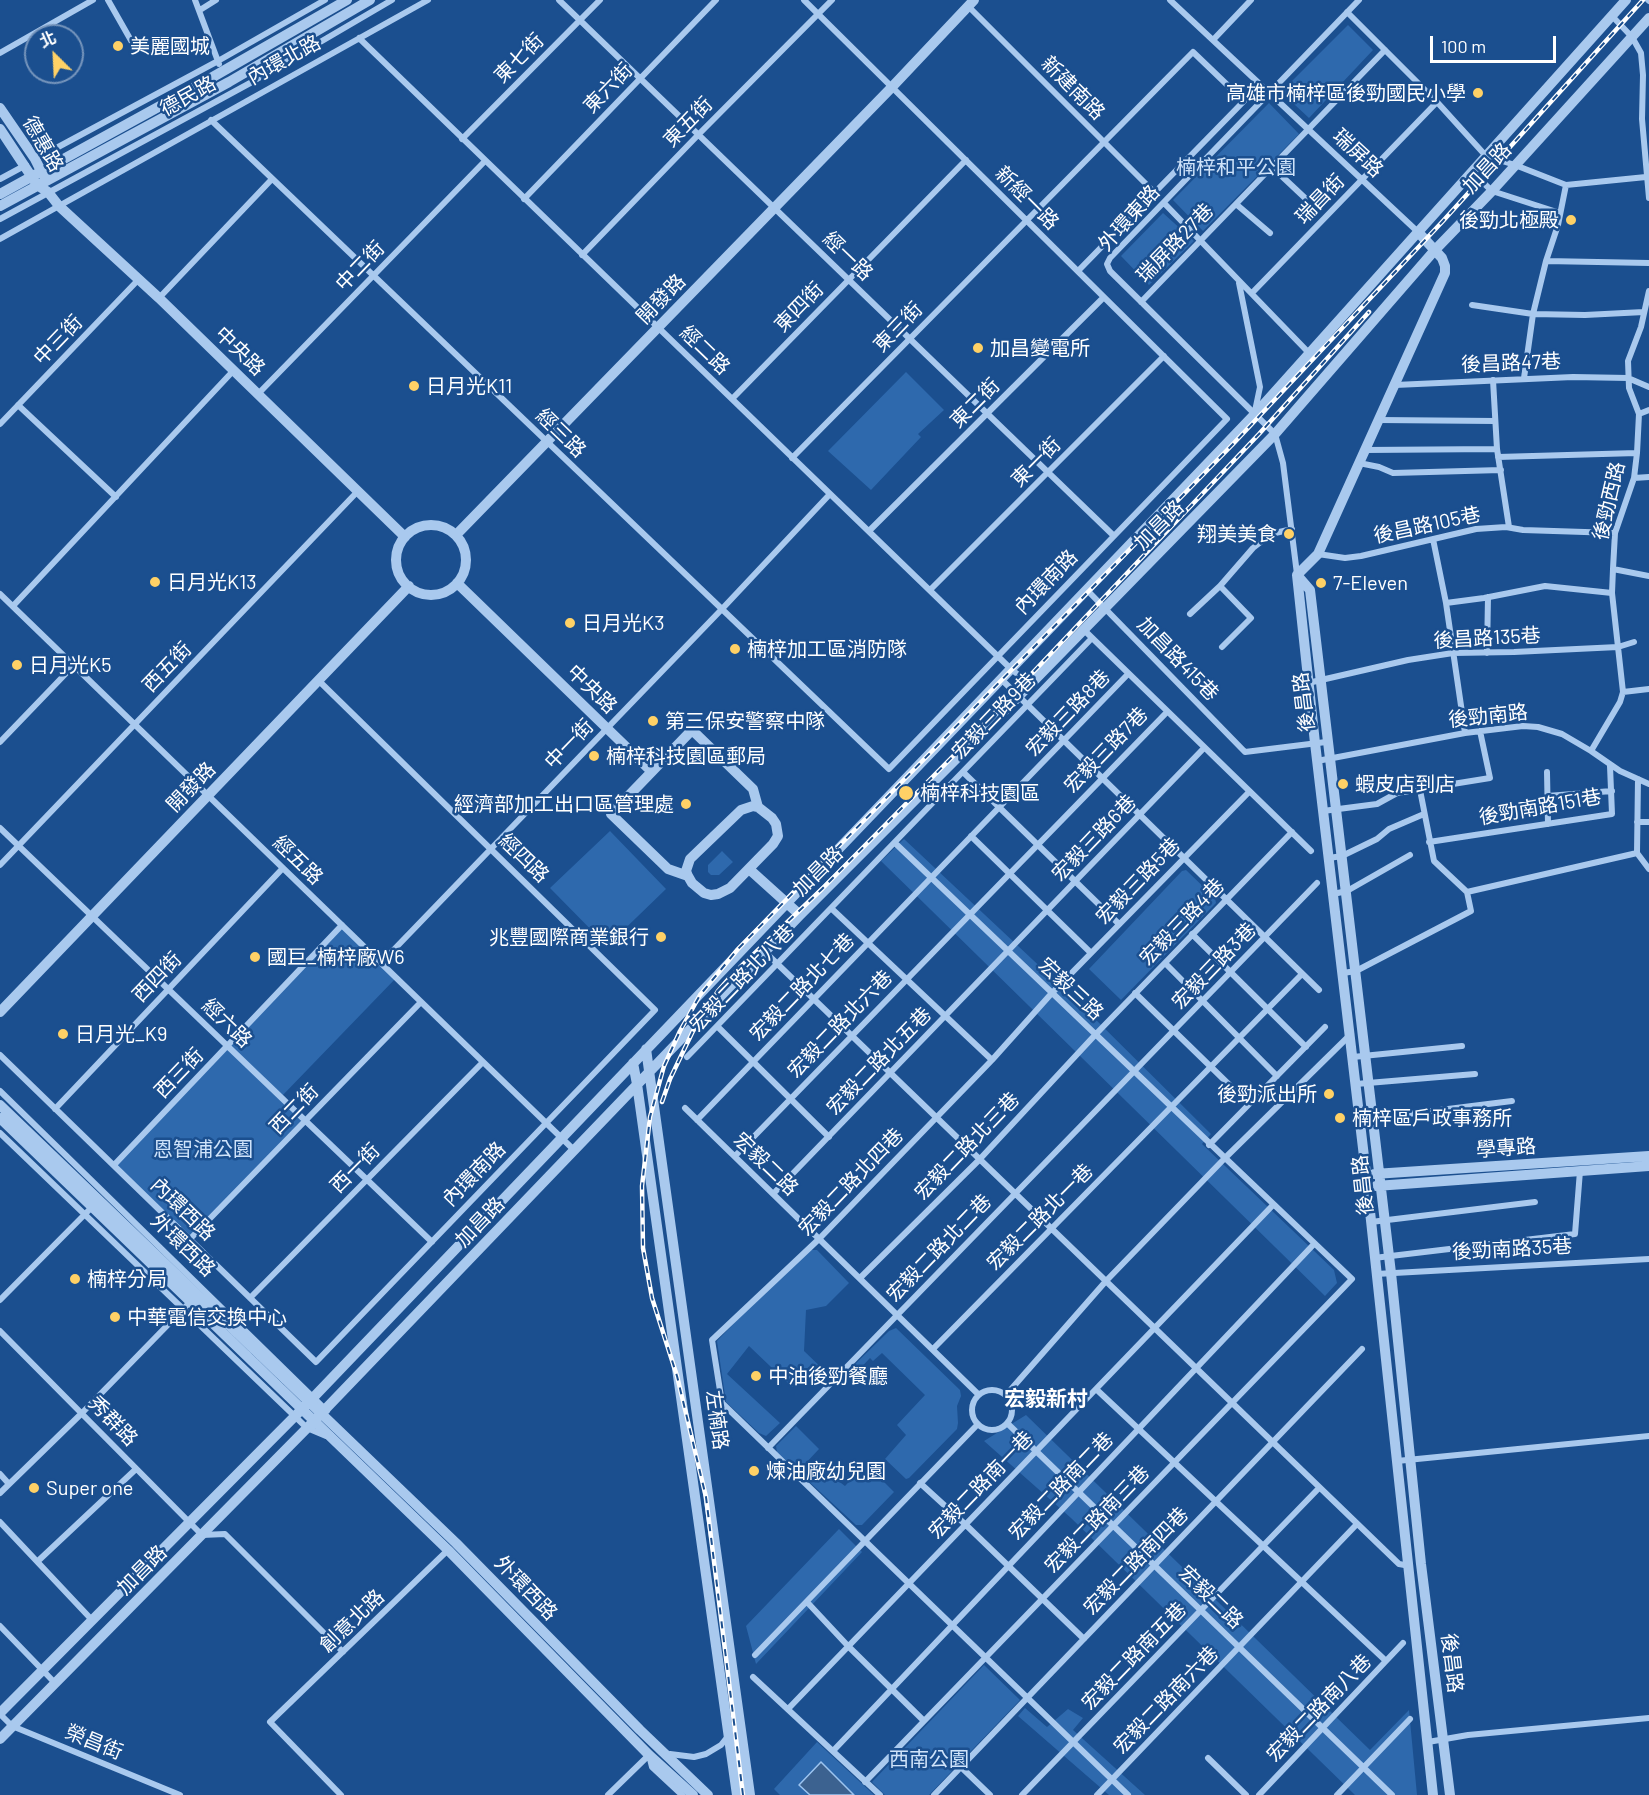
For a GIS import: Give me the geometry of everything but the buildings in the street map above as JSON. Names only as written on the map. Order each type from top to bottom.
[{"type":"street","points":[[0,53],[93,0]]},
{"type":"street","points":[[108,0],[137,51]]},
{"type":"street","points":[[195,0],[221,66],[242,103]]},
{"type":"street","points":[[200,10],[216,0]]},
{"type":"street","name":"德民路","points":[[0,206],[39,178],[325,0]]},
{"type":"street","name":"德民路","points":[[0,179],[347,0]]},
{"type":"street","name":"德民路","points":[[0,194],[39,178],[232,86],[370,0]]},
{"type":"street","name":"德民路","points":[[0,219],[232,86],[392,0]]},
{"type":"street","name":"內環北路","points":[[0,239],[428,0]]},
{"type":"street","name":"經一路","points":[[559,0],[1114,536]]},
{"type":"street","name":"東七街","points":[[462,139],[600,0]]},
{"type":"street","name":"東六街","points":[[524,199],[716,0]]},
{"type":"street","name":"新經一路","points":[[804,0],[1227,418]]},
{"type":"street","name":"東五街","points":[[582,255],[832,0]]},
{"type":"street","name":"瑞屏路","points":[[1170,0],[1418,232]]},
{"type":"street","name":"外環東路","points":[[1275,434],[1110,271],[1107,264],[1110,258],[1359,0]]},
{"type":"street","name":"加昌路","points":[[0,1713],[305,1406],[1255,414],[1626,0]]},
{"type":"street","points":[[1213,40],[1249,1]]},
{"type":"street","name":"開發路","points":[[456,535],[971,3]]},
{"type":"street","name":"新建南路","points":[[971,3],[1155,193]]},
{"type":"street","points":[[1347,12],[1437,102],[1486,156],[1566,185],[1646,177]]},
{"type":"street","points":[[1612,16],[1632,37],[1641,53],[1646,74],[1646,177],[1649,198]]},
{"type":"street","name":"加昌路","points":[[0,1739],[317,1418],[764,951],[1019,696],[1275,434],[1434,251],[1492,191],[1649,18]]},
{"type":"street","name":"經二路","points":[[359,38],[1011,669],[1030,684]]},
{"type":"street","name":"瑞屏路27巷","points":[[1141,302],[1385,50]]},
{"type":"street","name":"東三街","points":[[792,458],[1193,52],[1244,101],[1155,193]]},
{"type":"street","name":"瑞昌街","points":[[1252,293],[1437,102]]},
{"type":"street","name":"德惠路","points":[[0,108],[35,159],[39,178]]},
{"type":"street","name":"經三路","points":[[211,120],[889,769]]},
{"type":"street","name":"德惠路","points":[[0,129],[24,165],[39,178],[48,192]]},
{"type":"street","name":"東四街","points":[[732,399],[966,160]]},
{"type":"street","name":"中二街","points":[[258,394],[485,161]]},
{"type":"street","points":[[1272,167],[1305,198]]},
{"type":"street","points":[[1472,172],[1492,191],[1560,213]]},
{"type":"street","points":[[159,298],[272,178]]},
{"type":"street","points":[[1524,378],[1533,314],[1546,261],[1558,225],[1566,185]]},
{"type":"street","name":"中央路","points":[[48,192],[59,206],[159,298],[405,537]]},
{"type":"street","points":[[1078,271],[1155,193]]},
{"type":"street","points":[[1164,203],[1309,353]]},
{"type":"street","points":[[1236,204],[1270,232]]},
{"type":"street","points":[[1298,574],[1318,554],[1445,273],[1445,266],[1418,232]]},
{"type":"street","points":[[1546,261],[1649,263]]},
{"type":"street","name":"中三街","points":[[0,424],[139,279]]},
{"type":"street","points":[[1239,281],[1260,387],[1255,414]]},
{"type":"street","name":"後勁西路","points":[[1623,692],[1612,593],[1613,569],[1616,533],[1634,477],[1637,453],[1639,414],[1631,395],[1628,361],[1641,327],[1649,291]]},
{"type":"street","name":"東二街","points":[[868,531],[1104,297]]},
{"type":"street","points":[[1472,304],[1533,314],[1585,315],[1644,312]]},
{"type":"street","points":[[1641,327],[1649,328]]},
{"type":"street","name":"東一街","points":[[930,590],[1164,356]]},
{"type":"street","points":[[13,606],[234,370]]},
{"type":"street","name":"後昌路47巷","points":[[1395,385],[1524,378],[1628,378]]},
{"type":"street","points":[[1628,378],[1649,387]]},
{"type":"street","points":[[1492,380],[1498,457],[1509,527]]},
{"type":"street","points":[[18,405],[116,496]]},
{"type":"street","points":[[1639,414],[1649,410]]},
{"type":"street","name":"內環南路","points":[[889,769],[1227,418]]},
{"type":"street","points":[[1379,420],[1495,421]]},
{"type":"street","points":[[1275,434],[1282,459],[1298,574]]},
{"type":"street","points":[[1365,450],[1497,448]]},
{"type":"street","points":[[1498,457],[1637,453]]},
{"type":"street","points":[[1359,463],[1380,467],[1393,473],[1501,470]]},
{"type":"street","points":[[1634,477],[1649,477]]},
{"type":"street","name":"西五街","points":[[0,866],[358,491]]},
{"type":"street","name":"中一街","points":[[381,963],[830,494]]},
{"type":"street","points":[[433,525],[447,528],[456,535],[464,548],[466,563],[465,570],[457,583],[450,589],[432,594],[416,591],[409,586],[400,575],[397,565],[398,550],[405,537],[422,526],[433,525]]},
{"type":"street","name":"後昌路105巷","points":[[1318,554],[1345,558],[1361,556],[1476,529],[1509,527],[1523,530],[1616,533]]},
{"type":"street","points":[[1190,614],[1220,586],[1253,548],[1271,534],[1292,529]]},
{"type":"street","points":[[1433,539],[1446,603],[1465,733]]},
{"type":"street","points":[[1613,569],[1649,576]]},
{"type":"street","name":"後昌路","points":[[1298,574],[1314,682],[1329,759],[1347,891],[1391,1273],[1421,1564],[1450,1795]]},
{"type":"street","name":"中央路","points":[[457,583],[651,771]]},
{"type":"street","name":"開發路","points":[[0,1012],[409,586]]},
{"type":"street","points":[[1220,586],[1251,618],[1222,647]]},
{"type":"street","points":[[1446,603],[1545,586],[1612,593]]},
{"type":"street","name":"加昌路415巷","points":[[1087,590],[1245,752],[1315,743]]},
{"type":"street","name":"經五路","points":[[0,594],[574,1150]]},
{"type":"street","points":[[1487,652],[1488,597]]},
{"type":"street","points":[[1083,629],[1311,851]]},
{"type":"street","name":"宏毅三路9巷","points":[[894,843],[1092,638]]},
{"type":"street","name":"後昌路135巷","points":[[1314,682],[1407,660],[1453,653],[1618,647],[1634,642]]},
{"type":"street","points":[[0,742],[74,665]]},
{"type":"street","name":"宏毅三路8巷","points":[[931,878],[1128,674]]},
{"type":"street","points":[[1001,679],[1319,990]]},
{"type":"street","name":"經四路","points":[[318,680],[655,1010]]},
{"type":"street","name":"後昌路","points":[[1314,682],[1315,743],[1353,1057],[1433,1795]]},
{"type":"street","points":[[1591,751],[1620,702],[1623,692],[1649,689]]},
{"type":"street","name":"宏毅三路7巷","points":[[969,915],[1167,712]]},
{"type":"street","name":"後勁南路","points":[[1317,761],[1465,733],[1523,726],[1538,727],[1562,734],[1591,751],[1610,766],[1649,784]]},
{"type":"street","points":[[688,876],[668,869],[611,814],[692,730],[753,789],[758,807]]},
{"type":"street","points":[[1323,811],[1377,804],[1397,793],[1490,778],[1480,731]]},
{"type":"street","points":[[1315,743],[1326,742]]},
{"type":"street","name":"宏毅三路6巷","points":[[1008,952],[1204,748]]},
{"type":"street","name":"後勁南路151巷","points":[[1429,842],[1612,814],[1610,766]]},
{"type":"street","points":[[963,772],[1119,924]]},
{"type":"street","points":[[1547,772],[1548,824]]},
{"type":"street","points":[[1638,779],[1637,853],[1649,869]]},
{"type":"street","points":[[1342,973],[1356,971],[1471,910],[1467,892],[1434,861],[1420,789]]},
{"type":"street","points":[[1547,796],[1612,791]]},
{"type":"street","name":"宏毅三路5巷","points":[[1051,994],[1249,792]]},
{"type":"street","points":[[753,806],[758,807],[772,818],[778,836],[749,869],[730,888],[711,895],[704,893],[692,883],[688,876],[687,865],[694,854],[741,810],[753,806]]},
{"type":"street","points":[[1329,858],[1342,856],[1377,839],[1389,829],[1424,814]]},
{"type":"street","points":[[1637,822],[1649,822]]},
{"type":"street","name":"經六路","points":[[0,828],[432,1242]]},
{"type":"street","name":"宏毅三路4巷","points":[[1095,1035],[1292,832]]},
{"type":"street","points":[[971,836],[1091,953]]},
{"type":"street","name":"宏毅三路","points":[[894,843],[1352,1279]]},
{"type":"street","name":"宏毅二路北八巷","points":[[687,1057],[894,843]]},
{"type":"street","points":[[1467,892],[1637,853]]},
{"type":"street","points":[[1333,894],[1347,891],[1410,855]]},
{"type":"street","name":"西四街","points":[[55,1108],[283,868]]},
{"type":"street","points":[[749,869],[800,915]]},
{"type":"street","name":"宏毅二路北七巷","points":[[697,1120],[931,878]]},
{"type":"street","name":"宏毅三路3巷","points":[[1133,1072],[1317,883]]},
{"type":"street","points":[[832,909],[992,1060]]},
{"type":"street","name":"宏毅二路北六巷","points":[[735,1156],[969,915]]},
{"type":"street","name":"西三街","points":[[114,1165],[342,925]]},
{"type":"street","points":[[1192,934],[1306,1047]]},
{"type":"street","points":[[764,951],[1399,1564],[1408,1566],[1421,1564]]},
{"type":"street","name":"宏毅二路北五巷","points":[[773,1194],[1008,952]]},
{"type":"street","points":[[1165,963],[1277,1076]]},
{"type":"street","name":"宏毅二路北一巷","points":[[933,1349],[1302,974]]},
{"type":"street","points":[[1136,993],[1249,1104]]},
{"type":"street","name":"宏毅二路北四巷","points":[[768,1448],[722,1403],[712,1340],[819,1239],[992,1060],[1051,994]]},
{"type":"street","name":"西二街","points":[[190,1239],[421,1002]]},
{"type":"street","name":"內環南路","points":[[316,1362],[655,1010]]},
{"type":"street","points":[[718,1027],[829,1137]]},
{"type":"street","points":[[1209,1145],[1325,1027]]},
{"type":"street","points":[[1006,1395],[1106,1281],[1224,1159],[1350,1034],[1364,1033]]},
{"type":"street","name":"宏毅二路北三巷","points":[[860,1278],[979,1160],[1095,1035]]},
{"type":"street","points":[[1353,1057],[1462,1046]]},
{"type":"street","name":"左楠路","points":[[646,1049],[750,1795]]},
{"type":"street","name":"內環西路","points":[[0,1055],[316,1362]]},
{"type":"street","name":"西一街","points":[[250,1298],[483,1062]]},
{"type":"street","name":"左楠路","points":[[633,1064],[638,1084],[737,1795]]},
{"type":"street","name":"宏毅二路北二巷","points":[[768,1448],[1133,1072]]},
{"type":"street","points":[[1356,1084],[1476,1074]]},
{"type":"street","name":"外環西路","points":[[0,1091],[95,1203]]},
{"type":"street","points":[[1360,1120],[1512,1101]]},
{"type":"street","name":"外環西路","points":[[0,1105],[95,1203],[317,1418],[329,1437],[452,1547],[708,1795]]},
{"type":"street","name":"宏毅二路","points":[[685,1108],[979,1395]]},
{"type":"street","name":"外環西路","points":[[0,1118],[95,1203],[317,1418],[337,1427],[649,1755],[693,1795]]},
{"type":"street","name":"外環西路","points":[[0,1133],[95,1203]]},
{"type":"street","name":"學專路","points":[[1366,1175],[1649,1156]]},
{"type":"street","name":"學專路","points":[[1367,1187],[1649,1166]]},
{"type":"street","points":[[1374,1258],[1575,1234],[1580,1171]]},
{"type":"street","points":[[1371,1222],[1535,1202]]},
{"type":"street","points":[[0,1300],[95,1203]]},
{"type":"street","name":"宏毅二路南一巷","points":[[788,1709],[1273,1205]]},
{"type":"street","name":"宏毅二路南二巷","points":[[832,1751],[1314,1244]]},
{"type":"street","name":"後勁南路35巷","points":[[1376,1274],[1649,1258]]},
{"type":"street","name":"宏毅二路南三巷","points":[[865,1782],[1352,1279]]},
{"type":"street","points":[[0,1493],[194,1299]]},
{"type":"street","name":"秀群路","points":[[0,1331],[202,1535]]},
{"type":"street","name":"宏毅二路南四巷","points":[[934,1795],[1362,1349]]},
{"type":"street","points":[[1096,1389],[1386,1661]]},
{"type":"street","points":[[986,1390],[1006,1395],[1012,1406],[1007,1424],[1002,1428],[989,1430],[978,1424],[972,1412],[979,1395],[986,1390]]},
{"type":"street","points":[[755,1655],[978,1424]]},
{"type":"street","name":"宏毅二路","points":[[1007,1424],[1037,1450],[1392,1795]]},
{"type":"street","points":[[1396,1461],[1649,1436]]},
{"type":"street","points":[[768,1448],[1128,1795]]},
{"type":"street","points":[[38,1561],[136,1469]]},
{"type":"street","points":[[0,1474],[9,1484]]},
{"type":"street","points":[[920,1483],[1084,1639]]},
{"type":"street","name":"宏毅二路南五巷","points":[[1022,1795],[1320,1488]]},
{"type":"street","points":[[0,1522],[92,1620]]},
{"type":"street","name":"宏毅二路南六巷","points":[[1098,1795],[1357,1524]]},
{"type":"street","points":[[202,1535],[225,1534],[343,1652]]},
{"type":"street","name":"創意北路","points":[[341,1795],[270,1722],[452,1547]]},
{"type":"street","points":[[807,1602],[924,1721]]},
{"type":"street","points":[[0,1626],[54,1682]]},
{"type":"street","name":"宏毅二路南八巷","points":[[1259,1795],[1403,1643]]},
{"type":"street","points":[[753,1677],[880,1795]]},
{"type":"street","name":"榮昌街","points":[[0,1713],[12,1726],[180,1795]]},
{"type":"street","points":[[1428,1742],[1552,1726],[1649,1718]]},
{"type":"street","points":[[1337,1795],[1410,1719]]},
{"type":"street","points":[[662,1751],[673,1756],[686,1757],[706,1754],[722,1745],[729,1734]]},
{"type":"street","points":[[608,1795],[649,1755]]},
{"type":"street","name":"外環西路","points":[[649,1755],[652,1767],[682,1795]]},
{"type":"street","points":[[1208,1758],[1246,1795]]},
{"type":"street","points":[[961,1767],[990,1795]]},
{"type":"green space","name":"楠梓和平公園","points":[[1348,25],[1373,50],[1309,118],[1281,92]]},
{"type":"green space","name":"楠梓和平公園","points":[[1269,103],[1299,134],[1203,231],[1173,200]]},
{"type":"green space","name":"楠梓和平公園","points":[[1163,213],[1194,241],[1149,285],[1121,256]]},
{"type":"green space","points":[[906,372],[944,410],[918,434],[921,437],[871,490],[828,451]]},
{"type":"green space","points":[[610,831],[666,889],[607,946],[550,888]]},
{"type":"green space","points":[[904,839],[1081,1005],[1211,1134],[1202,1144],[1334,1270],[1337,1283],[1325,1296],[881,861]]},
{"type":"green space","points":[[722,851],[733,862],[719,875],[711,875],[708,872],[708,865]]},
{"type":"green space","points":[[1186,870],[1215,898],[1216,903],[1121,1000],[1089,969],[1182,871]]},
{"type":"green space","name":"恩智浦公園","points":[[342,925],[396,978],[281,1097],[305,1121],[190,1239],[114,1165]]},
{"type":"green space","points":[[805,1250],[817,1250],[849,1283],[826,1306],[806,1310],[804,1351],[828,1374],[792,1387],[749,1346],[727,1374],[780,1423],[766,1436],[759,1433],[726,1402],[717,1341]]},
{"type":"green space","points":[[896,1328],[960,1390],[961,1396],[957,1406],[957,1429],[906,1479],[885,1459],[906,1435],[897,1425],[925,1395],[882,1353],[873,1361],[870,1358],[853,1376],[848,1371],[889,1331]]},
{"type":"green space","points":[[1026,1415],[1370,1750],[1409,1710],[1417,1795],[1355,1795],[1071,1518],[984,1441]]},
{"type":"green space","points":[[796,1426],[819,1449],[804,1465],[820,1480],[826,1475],[831,1480],[833,1477],[845,1486],[866,1464],[894,1492],[862,1525],[856,1525],[777,1452],[776,1446]]},
{"type":"green space","points":[[839,1529],[862,1552],[756,1664],[746,1626]]},
{"type":"green space","name":"西南公園","points":[[984,1665],[1020,1700],[929,1795],[885,1795],[872,1782]]},
{"type":"green space","points":[[1025,1708],[1047,1727],[1068,1709],[1083,1718],[1073,1730],[1145,1795],[1109,1795],[1018,1716]]},
{"type":"green space","points":[[817,1742],[874,1795],[780,1795],[774,1789]]},
{"type":"shaded area","points":[[821,1762],[854,1795],[810,1795],[799,1785]]},
{"type":"railway","points":[[743,1795],[706,1497],[677,1376],[652,1298],[643,1248],[642,1186],[650,1117],[664,1066],[680,1031],[700,995],[738,949],[1233,444],[1443,221],[1643,0]]},
{"type":"railway","points":[[662,1102],[670,1079],[693,1031],[718,991],[732,975],[822,889],[967,742],[1259,434],[1369,312]]},
{"type":"place","name":"美麗國城","points":[[118,46]]},
{"type":"place","name":"高雄市楠梓區後勁國民小學","points":[[1478,93]]},
{"type":"place","name":"後勁北極殿","points":[[1571,220]]},
{"type":"place","name":"加昌變電所","points":[[978,348]]},
{"type":"place","name":"日月光K11","points":[[414,386]]},
{"type":"place","name":"翔美美食","points":[[1289,534]]},
{"type":"place","name":"日月光K13","points":[[155,582]]},
{"type":"place","name":"7-Eleven","points":[[1321,583]]},
{"type":"place","name":"日月光K3","points":[[570,623]]},
{"type":"place","name":"楠梓加工區消防隊","points":[[735,649]]},
{"type":"place","name":"日月光K5","points":[[17,665]]},
{"type":"place","name":"第三保安警察中隊","points":[[653,721]]},
{"type":"place","name":"楠梓科技園區郵局","points":[[594,756]]},
{"type":"place","name":"蝦皮店到店","points":[[1343,784]]},
{"type":"place","name":"楠梓科技園區","points":[[906,793]]},
{"type":"place","name":"經濟部加工出口區管理處","points":[[686,804]]},
{"type":"place","name":"兆豐國際商業銀行","points":[[661,937]]},
{"type":"place","name":"國巨_楠梓廠W6","points":[[255,957]]},
{"type":"place","name":"日月光_K9","points":[[63,1034]]},
{"type":"place","name":"後勁派出所","points":[[1329,1094]]},
{"type":"place","name":"楠梓區戶政事務所","points":[[1340,1118]]},
{"type":"place","name":"楠梓分局","points":[[75,1279]]},
{"type":"place","name":"中華電信交換中心","points":[[115,1317]]},
{"type":"place","name":"中油後勁餐廳","points":[[756,1376]]},
{"type":"place","name":"煉油廠幼兒園","points":[[754,1471]]},
{"type":"place","name":"Super one","points":[[34,1488]]},
{"type":"district","name":"宏毅新村","points":[[1046,1399]]}]
